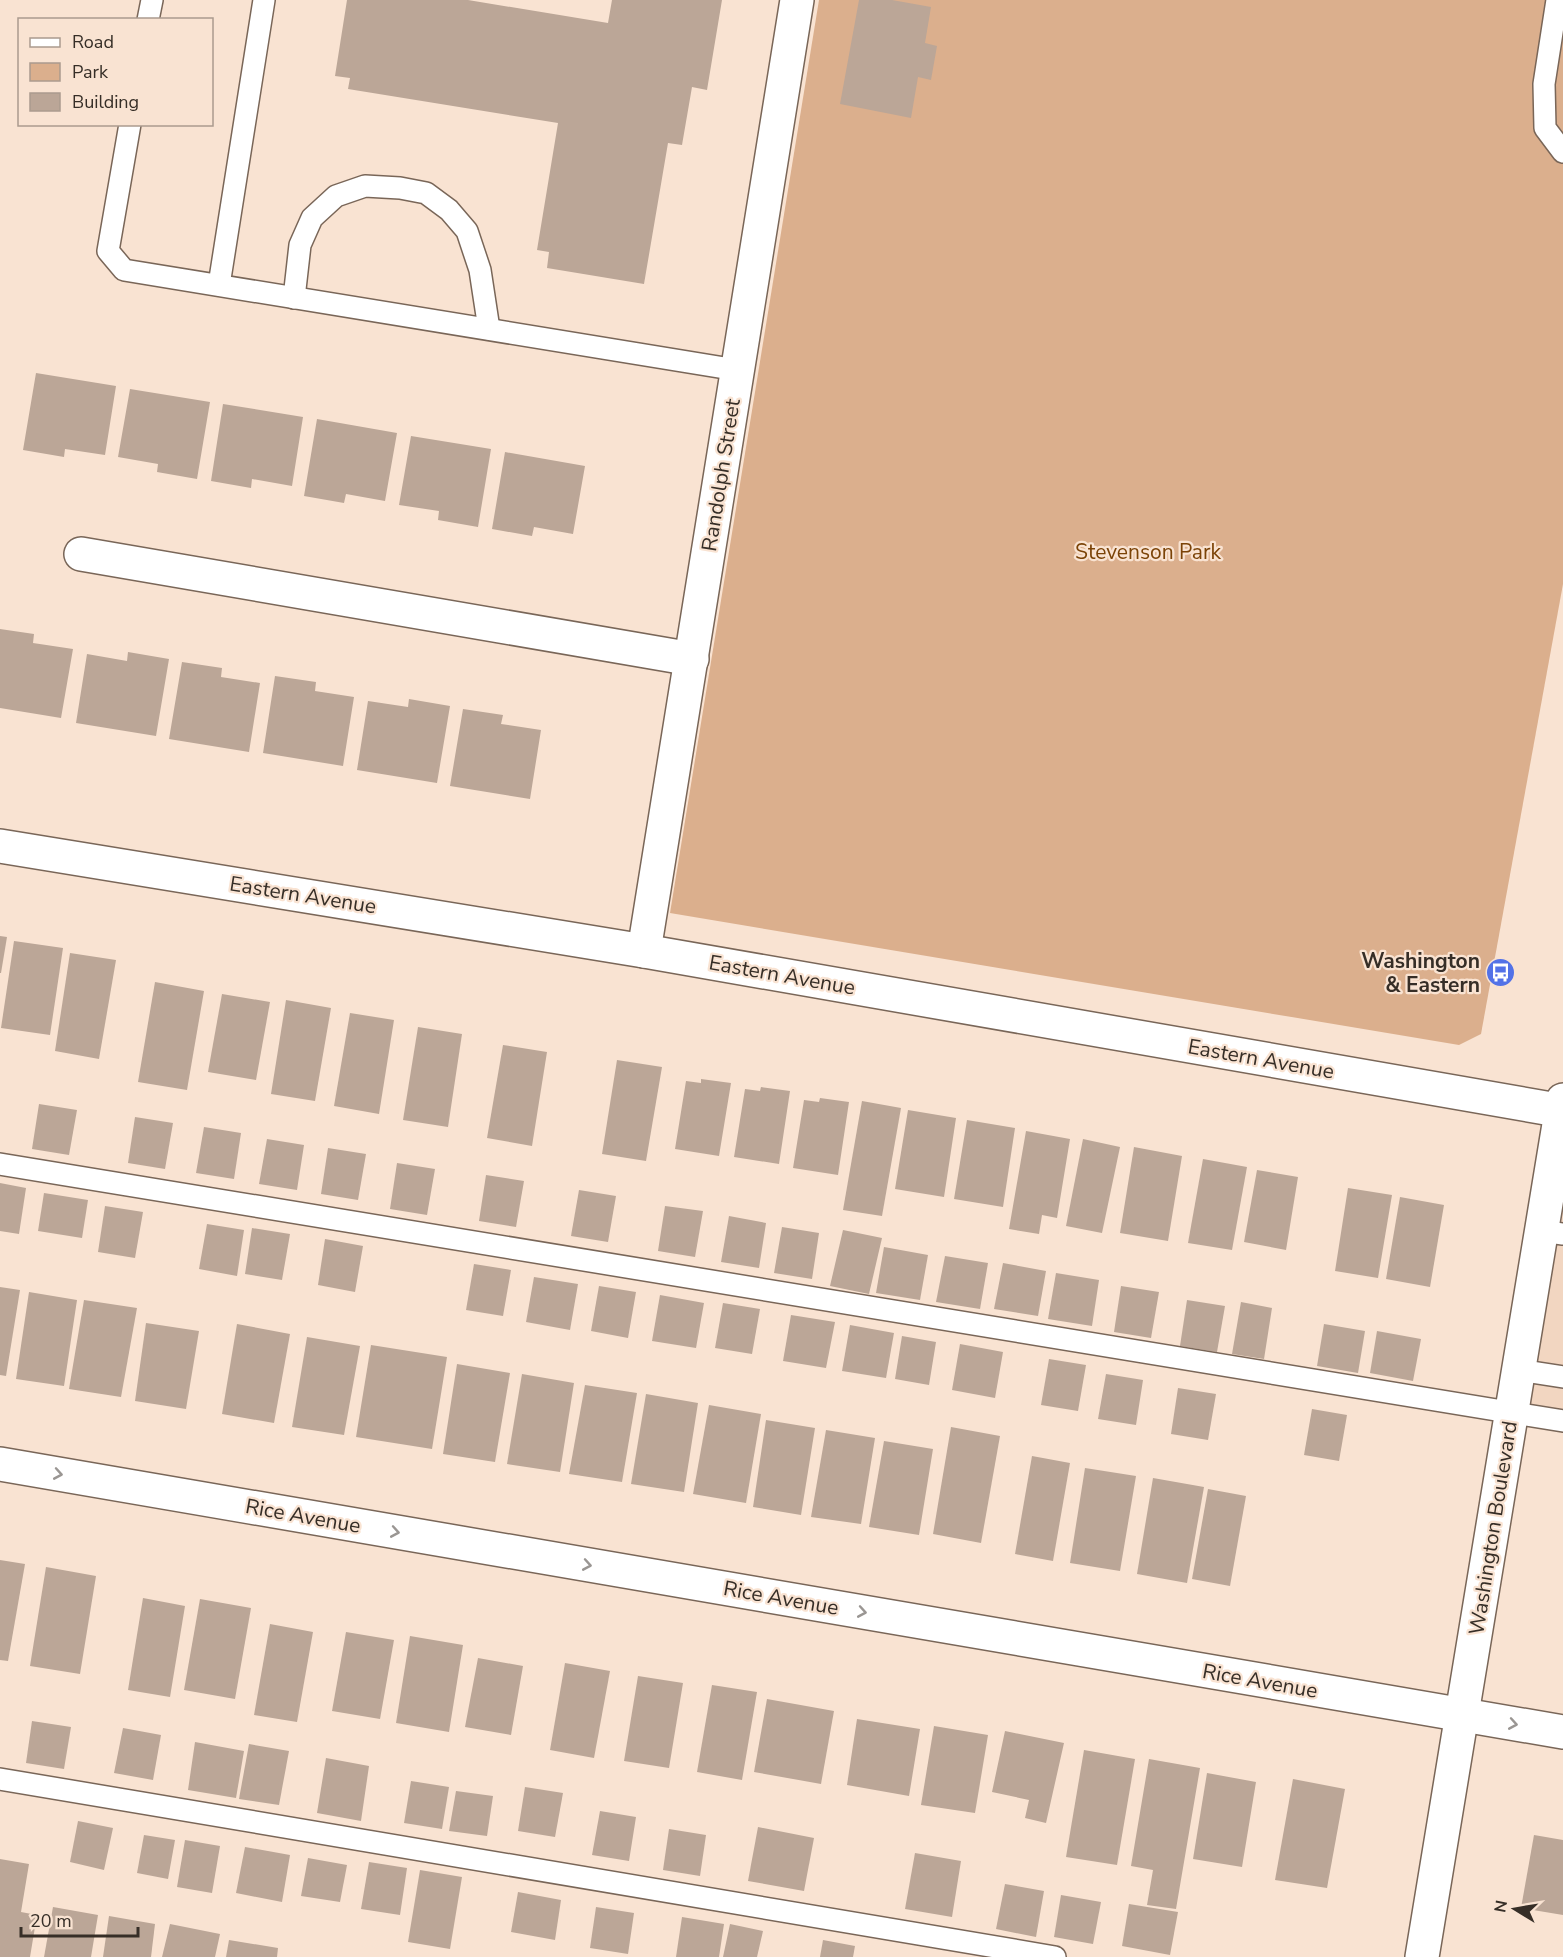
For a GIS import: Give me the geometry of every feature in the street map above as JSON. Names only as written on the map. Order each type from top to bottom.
[{"type":"street","name":"Randolph Street","points":[[644,951],[693,659],[797,0]]},
{"type":"street","points":[[81,554],[693,659]]},
{"type":"street","name":"Eastern Avenue","points":[[0,846],[644,951],[1562,1107]]},
{"type":"street","name":"Washington Boulevard","points":[[1422,1957],[1519,1370],[1552,1233],[1562,1107]]},
{"type":"street","name":"Rice Avenue","points":[[0,1464],[1563,1732]]},
{"type":"lane","points":[[148,18],[152,0]]},
{"type":"lane","points":[[219,285],[264,0]]},
{"type":"lane","points":[[1557,0],[1544,84],[1545,128],[1563,152]]},
{"type":"lane","points":[[130,126],[108,251],[124,270],[737,370]]},
{"type":"lane","points":[[294,297],[300,245],[312,218],[336,196],[365,186],[400,188],[426,193],[449,210],[466,231],[480,270],[489,329]]},
{"type":"lane","points":[[0,1164],[1563,1421]]},
{"type":"lane","points":[[1519,1370],[1563,1377]]},
{"type":"lane","points":[[0,1779],[1055,1957]]},
{"type":"shaded area","points":[[1563,1119],[1563,1427],[1509,1416]]},
{"type":"green space","name":"Stevenson Park","points":[[819,0],[1563,0],[1563,584],[1481,1034],[1459,1045],[670,913]]},
{"type":"building","points":[[347,0],[468,0],[608,23],[612,0],[722,0],[707,90],[692,87],[682,145],[668,143],[644,284],[547,268],[549,252],[537,250],[558,123],[348,89],[350,78],[335,76]]},
{"type":"building","points":[[859,0],[892,0],[931,7],[925,43],[937,46],[931,80],[918,77],[911,118],[840,104]]},
{"type":"building","points":[[36,373],[116,386],[105,455],[65,449],[64,457],[23,450]]},
{"type":"building","points":[[130,389],[210,402],[197,479],[157,472],[158,464],[118,457]]},
{"type":"building","points":[[223,404],[303,417],[292,486],[252,479],[251,488],[211,481]]},
{"type":"building","points":[[317,419],[397,433],[385,501],[346,494],[344,503],[304,496]]},
{"type":"building","points":[[411,436],[491,449],[478,527],[438,520],[439,511],[399,505]]},
{"type":"building","points":[[505,452],[585,466],[573,534],[534,527],[532,536],[492,529]]},
{"type":"building","points":[[0,629],[34,634],[33,643],[73,649],[61,718],[0,708]]},
{"type":"building","points":[[128,652],[169,659],[156,736],[76,723],[87,654],[127,661]]},
{"type":"building","points":[[182,662],[222,668],[221,677],[260,683],[249,752],[169,739]]},
{"type":"building","points":[[275,676],[316,682],[315,691],[354,697],[343,766],[263,753]]},
{"type":"building","points":[[409,699],[450,706],[437,783],[357,770],[368,701],[408,707]]},
{"type":"building","points":[[463,709],[503,715],[501,724],[541,730],[530,799],[450,786]]},
{"type":"building","points":[[0,936],[7,937],[1,973],[0,973]]},
{"type":"building","points":[[14,941],[63,948],[50,1035],[1,1028]]},
{"type":"building","points":[[70,953],[116,960],[99,1059],[55,1051]]},
{"type":"building","points":[[155,982],[204,991],[187,1090],[138,1082]]},
{"type":"building","points":[[222,994],[270,1002],[256,1080],[208,1072]]},
{"type":"building","points":[[286,1000],[331,1008],[315,1101],[271,1094]]},
{"type":"building","points":[[350,1013],[394,1020],[379,1114],[334,1106]]},
{"type":"building","points":[[418,1027],[462,1034],[448,1127],[403,1120]]},
{"type":"building","points":[[503,1045],[547,1052],[532,1146],[487,1138]]},
{"type":"building","points":[[617,1060],[662,1067],[646,1161],[602,1154]]},
{"type":"building","points":[[701,1079],[731,1083],[719,1156],[675,1149],[686,1081],[701,1083]]},
{"type":"building","points":[[761,1087],[790,1091],[779,1164],[734,1157],[745,1089],[760,1091]]},
{"type":"building","points":[[820,1098],[849,1102],[838,1175],[793,1168],[804,1100],[819,1102]]},
{"type":"building","points":[[862,1101],[901,1108],[882,1216],[843,1210]]},
{"type":"building","points":[[39,1104],[77,1110],[69,1155],[32,1149]]},
{"type":"building","points":[[908,1110],[956,1118],[944,1197],[895,1189]]},
{"type":"building","points":[[135,1117],[173,1123],[165,1169],[128,1163]]},
{"type":"building","points":[[967,1120],[1015,1128],[1003,1207],[954,1199]]},
{"type":"building","points":[[204,1127],[241,1133],[234,1179],[196,1173]]},
{"type":"building","points":[[1026,1131],[1070,1139],[1057,1218],[1042,1215],[1039,1234],[1009,1229]]},
{"type":"building","points":[[267,1139],[304,1145],[297,1190],[259,1184]]},
{"type":"building","points":[[1083,1139],[1120,1147],[1102,1233],[1066,1226]]},
{"type":"building","points":[[1134,1147],[1182,1156],[1168,1241],[1120,1233]]},
{"type":"building","points":[[328,1148],[366,1154],[358,1200],[321,1194]]},
{"type":"building","points":[[1203,1159],[1247,1167],[1232,1250],[1188,1243]]},
{"type":"building","points":[[397,1163],[435,1169],[427,1215],[390,1209]]},
{"type":"building","points":[[1257,1170],[1298,1177],[1286,1250],[1244,1242]]},
{"type":"building","points":[[486,1175],[524,1181],[516,1227],[479,1221]]},
{"type":"building","points":[[0,1183],[26,1188],[19,1234],[0,1231]]},
{"type":"building","points":[[1348,1188],[1392,1195],[1378,1278],[1335,1271]]},
{"type":"building","points":[[579,1190],[616,1196],[608,1242],[571,1236]]},
{"type":"building","points":[[44,1193],[88,1200],[82,1238],[38,1231]]},
{"type":"building","points":[[1400,1197],[1444,1205],[1430,1287],[1386,1279]]},
{"type":"building","points":[[105,1206],[143,1212],[135,1258],[98,1252]]},
{"type":"building","points":[[665,1206],[703,1211],[695,1257],[658,1251]]},
{"type":"building","points":[[729,1216],[766,1223],[759,1268],[721,1262]]},
{"type":"building","points":[[207,1224],[244,1230],[237,1276],[199,1269]]},
{"type":"building","points":[[782,1227],[819,1233],[812,1279],[774,1273]]},
{"type":"building","points":[[252,1228],[290,1234],[282,1280],[245,1274]]},
{"type":"building","points":[[843,1230],[882,1238],[869,1294],[830,1286]]},
{"type":"building","points":[[325,1239],[363,1246],[355,1292],[318,1285]]},
{"type":"building","points":[[884,1247],[928,1255],[920,1300],[876,1293]]},
{"type":"building","points":[[945,1256],[988,1263],[980,1309],[936,1302]]},
{"type":"building","points":[[1003,1263],[1046,1271],[1038,1316],[994,1309]]},
{"type":"building","points":[[474,1264],[511,1270],[503,1316],[466,1310]]},
{"type":"building","points":[[1056,1273],[1099,1280],[1092,1326],[1048,1319]]},
{"type":"building","points":[[534,1277],[578,1284],[570,1330],[526,1322]]},
{"type":"building","points":[[599,1286],[636,1292],[628,1338],[591,1331]]},
{"type":"building","points":[[1121,1286],[1159,1292],[1151,1338],[1114,1332]]},
{"type":"building","points":[[0,1287],[20,1290],[6,1376],[0,1375]]},
{"type":"building","points":[[29,1292],[77,1300],[64,1386],[16,1379]]},
{"type":"building","points":[[660,1295],[704,1303],[696,1348],[652,1341]]},
{"type":"building","points":[[84,1300],[137,1308],[121,1397],[69,1389]]},
{"type":"building","points":[[1187,1300],[1225,1306],[1217,1352],[1180,1346]]},
{"type":"building","points":[[1241,1302],[1272,1308],[1264,1359],[1232,1354]]},
{"type":"building","points":[[723,1303],[760,1309],[752,1354],[715,1348]]},
{"type":"building","points":[[791,1315],[835,1322],[826,1368],[783,1361]]},
{"type":"building","points":[[146,1323],[199,1331],[186,1409],[135,1401]]},
{"type":"building","points":[[237,1324],[290,1334],[274,1423],[222,1414]]},
{"type":"building","points":[[1324,1324],[1365,1331],[1358,1373],[1317,1366]]},
{"type":"building","points":[[850,1325],[894,1333],[886,1378],[842,1371]]},
{"type":"building","points":[[1377,1331],[1421,1339],[1413,1381],[1370,1373]]},
{"type":"building","points":[[902,1336],[936,1342],[929,1385],[895,1379]]},
{"type":"building","points":[[307,1337],[360,1346],[344,1435],[292,1427]]},
{"type":"building","points":[[960,1344],[1003,1352],[995,1398],[952,1390]]},
{"type":"building","points":[[371,1345],[447,1357],[432,1449],[356,1437]]},
{"type":"building","points":[[1049,1359],[1086,1365],[1078,1411],[1041,1405]]},
{"type":"building","points":[[457,1364],[510,1373],[495,1462],[443,1454]]},
{"type":"building","points":[[522,1374],[574,1383],[560,1472],[507,1464]]},
{"type":"building","points":[[1106,1374],[1143,1380],[1136,1425],[1098,1419]]},
{"type":"building","points":[[585,1385],[637,1393],[622,1482],[569,1474]]},
{"type":"building","points":[[1178,1388],[1216,1394],[1208,1440],[1171,1434]]},
{"type":"building","points":[[646,1394],[698,1403],[684,1492],[631,1484]]},
{"type":"building","points":[[709,1405],[761,1414],[746,1503],[693,1494]]},
{"type":"building","points":[[1312,1409],[1347,1415],[1339,1461],[1304,1455]]},
{"type":"building","points":[[766,1420],[815,1428],[801,1515],[753,1507]]},
{"type":"building","points":[[951,1427],[1000,1436],[981,1543],[933,1534]]},
{"type":"building","points":[[826,1430],[875,1438],[861,1524],[811,1517]]},
{"type":"building","points":[[884,1441],[933,1449],[919,1535],[869,1527]]},
{"type":"building","points":[[1032,1456],[1070,1463],[1053,1561],[1015,1554]]},
{"type":"building","points":[[1085,1468],[1136,1476],[1120,1571],[1070,1563]]},
{"type":"building","points":[[1153,1478],[1204,1487],[1187,1583],[1137,1574]]},
{"type":"building","points":[[1208,1489],[1246,1496],[1230,1586],[1192,1579]]},
{"type":"building","points":[[0,1560],[25,1564],[8,1661],[0,1660]]},
{"type":"building","points":[[46,1567],[96,1576],[80,1674],[30,1666]]},
{"type":"building","points":[[143,1598],[185,1606],[170,1697],[128,1690]]},
{"type":"building","points":[[200,1599],[251,1608],[235,1699],[184,1690]]},
{"type":"building","points":[[270,1624],[313,1632],[297,1722],[254,1715]]},
{"type":"building","points":[[346,1632],[394,1640],[380,1719],[332,1711]]},
{"type":"building","points":[[410,1636],[463,1645],[449,1732],[396,1723]]},
{"type":"building","points":[[478,1658],[523,1666],[511,1735],[465,1727]]},
{"type":"building","points":[[565,1663],[610,1671],[594,1758],[550,1750]]},
{"type":"building","points":[[638,1676],[683,1683],[669,1768],[624,1761]]},
{"type":"building","points":[[712,1685],[757,1692],[742,1780],[697,1772]]},
{"type":"building","points":[[767,1699],[834,1711],[821,1784],[754,1772]]},
{"type":"building","points":[[857,1719],[920,1729],[909,1796],[847,1785]]},
{"type":"building","points":[[32,1721],[71,1727],[64,1769],[26,1763]]},
{"type":"building","points":[[934,1726],[988,1735],[975,1813],[921,1805]]},
{"type":"building","points":[[123,1728],[161,1735],[153,1780],[114,1773]]},
{"type":"building","points":[[1005,1731],[1064,1743],[1046,1823],[1025,1818],[1029,1800],[992,1792]]},
{"type":"building","points":[[195,1742],[244,1751],[236,1798],[188,1790]]},
{"type":"building","points":[[249,1744],[289,1751],[279,1805],[239,1799]]},
{"type":"building","points":[[1084,1750],[1135,1759],[1117,1865],[1066,1857]]},
{"type":"building","points":[[326,1758],[369,1766],[361,1821],[317,1813]]},
{"type":"building","points":[[1149,1759],[1200,1768],[1176,1909],[1147,1905],[1153,1870],[1131,1866]]},
{"type":"building","points":[[1207,1773],[1256,1782],[1242,1867],[1193,1859]]},
{"type":"building","points":[[1293,1779],[1345,1789],[1327,1888],[1275,1880]]},
{"type":"building","points":[[411,1781],[449,1787],[442,1829],[404,1823]]},
{"type":"building","points":[[525,1787],[563,1793],[555,1837],[518,1831]]},
{"type":"building","points":[[456,1791],[493,1796],[487,1836],[449,1831]]},
{"type":"building","points":[[600,1811],[636,1817],[629,1861],[592,1855]]},
{"type":"building","points":[[78,1821],[113,1828],[104,1870],[70,1862]]},
{"type":"building","points":[[758,1827],[814,1838],[804,1891],[748,1881]]},
{"type":"building","points":[[669,1829],[706,1835],[700,1876],[663,1870]]},
{"type":"building","points":[[144,1835],[175,1840],[168,1879],[137,1873]]},
{"type":"building","points":[[1534,1835],[1563,1840],[1563,1915],[1521,1908]]},
{"type":"building","points":[[185,1840],[220,1846],[212,1893],[177,1887]]},
{"type":"building","points":[[245,1847],[290,1855],[282,1902],[236,1893]]},
{"type":"building","points":[[915,1853],[961,1861],[952,1917],[905,1909]]},
{"type":"building","points":[[308,1858],[347,1865],[340,1902],[301,1896]]},
{"type":"building","points":[[0,1859],[29,1864],[21,1912],[37,1915],[30,1957],[0,1957]]},
{"type":"building","points":[[369,1862],[407,1868],[400,1915],[361,1909]]},
{"type":"building","points":[[420,1870],[462,1877],[450,1949],[408,1942]]},
{"type":"building","points":[[1005,1884],[1044,1891],[1036,1937],[996,1929]]},
{"type":"building","points":[[518,1892],[561,1900],[555,1940],[511,1932]]},
{"type":"building","points":[[1061,1895],[1101,1902],[1093,1944],[1054,1937]]},
{"type":"building","points":[[1129,1904],[1178,1912],[1170,1955],[1122,1946]]},
{"type":"building","points":[[53,1907],[98,1915],[91,1957],[44,1957]]},
{"type":"building","points":[[596,1907],[634,1913],[628,1954],[590,1948]]},
{"type":"building","points":[[109,1916],[155,1924],[151,1957],[103,1957]]},
{"type":"building","points":[[682,1917],[724,1924],[719,1957],[676,1957]]},
{"type":"building","points":[[170,1924],[220,1934],[215,1957],[162,1957]]},
{"type":"building","points":[[730,1924],[763,1931],[757,1957],[723,1957]]},
{"type":"building","points":[[229,1940],[278,1948],[277,1957],[226,1957]]},
{"type":"building","points":[[823,1940],[855,1946],[853,1957],[820,1957]]},
{"type":"place","name":"Washington & Eastern","points":[[1501,973]]}]
